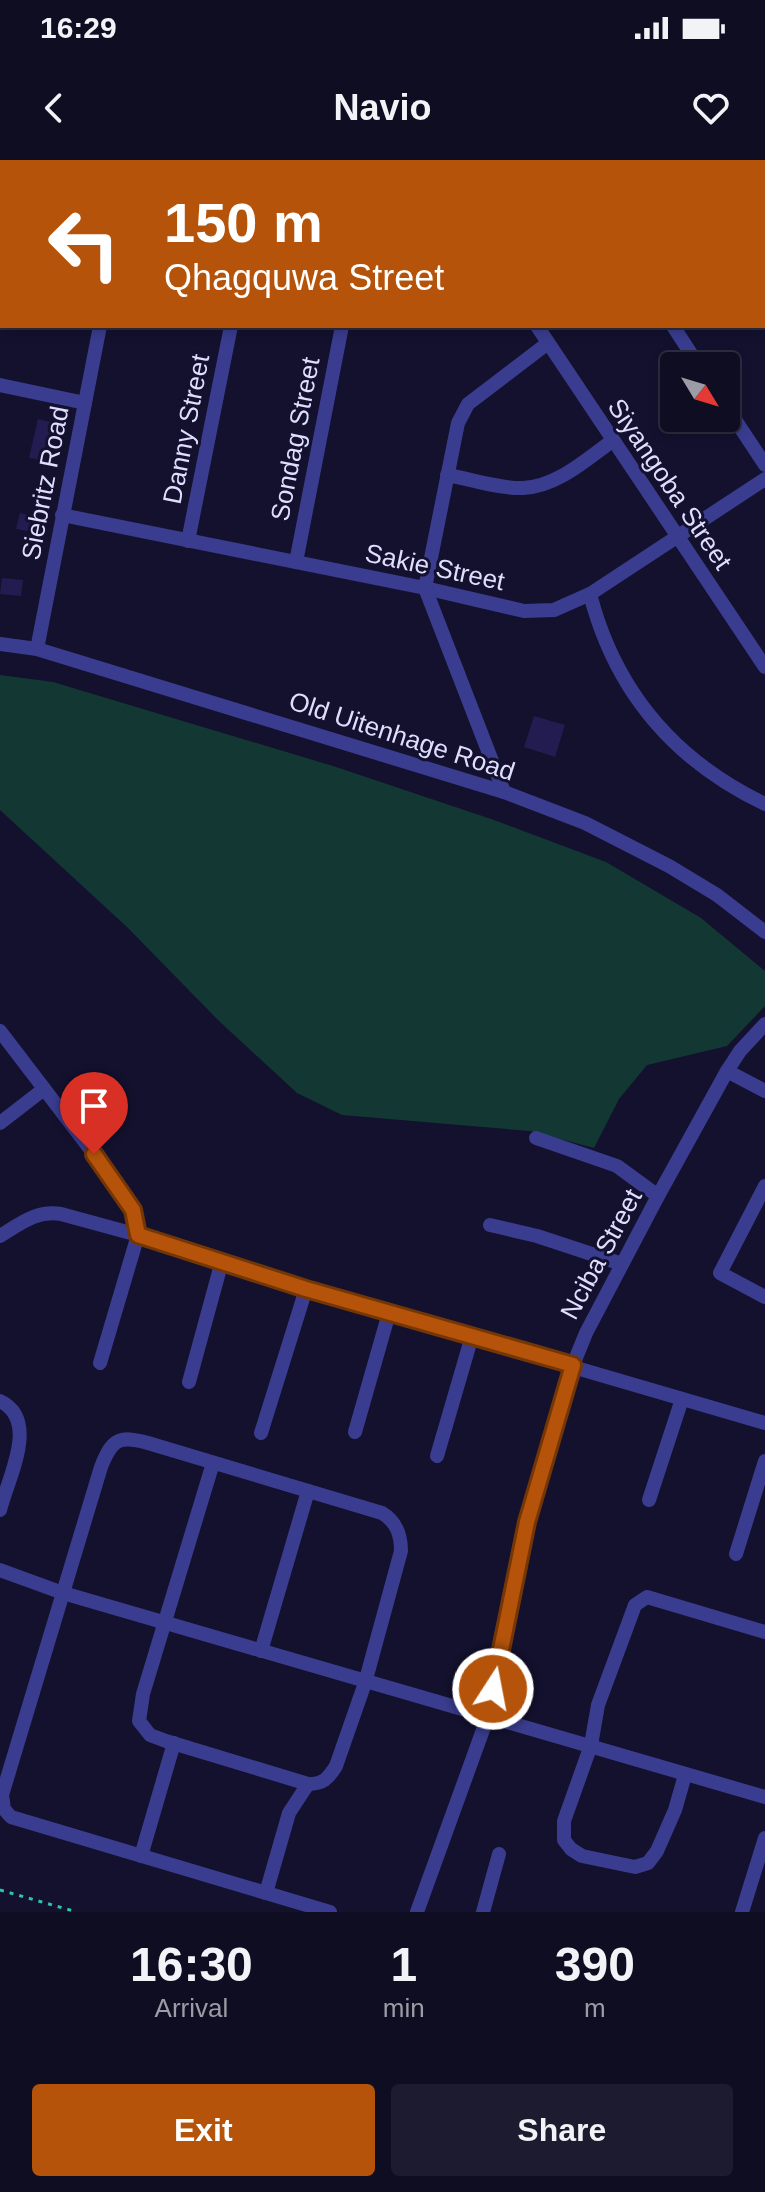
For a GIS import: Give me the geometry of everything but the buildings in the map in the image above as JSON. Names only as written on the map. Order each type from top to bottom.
[{"type":"street","name":"Siebritz Road","points":[[37,649],[100,328]]},
{"type":"street","name":"Danny Street","points":[[188,541],[231,328]]},
{"type":"street","name":"Sondag Street","points":[[296,562],[342,328]]},
{"type":"street","name":"Siyangoba Street","points":[[538,328],[765,667]]},
{"type":"street","points":[[674,328],[690,352]]},
{"type":"street","points":[[504,792],[425,588],[458,423],[468,404],[548,343]]},
{"type":"street","points":[[0,385],[85,403]]},
{"type":"street","points":[[740,427],[765,465]]},
{"type":"street","points":[[447,475],[520,489],[539,486],[559,477],[612,441]]},
{"type":"street","name":"Sakie Street","points":[[62,515],[524,611],[554,610],[590,594],[765,479]]},
{"type":"street","points":[[590,594],[599,630],[614,662],[646,714],[677,747],[704,768],[765,804]]},
{"type":"street","name":"Old Uitenhage Road","points":[[0,644],[37,649],[504,792],[628,843],[717,895],[765,932]]},
{"type":"street","name":"Nciba Street","points":[[417,1912],[488,1716],[527,1522],[573,1365],[622,1264],[727,1071],[740,1051],[765,1024]]},
{"type":"street","points":[[0,1031],[133,1210],[138,1235],[100,1363]]},
{"type":"street","points":[[727,1071],[765,1091]]},
{"type":"street","points":[[0,1123],[44,1089]]},
{"type":"street","points":[[536,1138],[617,1166],[658,1196]]},
{"type":"street","points":[[765,1186],[720,1273],[765,1297]]},
{"type":"street","points":[[0,1236],[37,1214],[48,1212],[138,1235],[306,1289],[765,1423]]},
{"type":"street","points":[[490,1225],[537,1236],[622,1264]]},
{"type":"street","points":[[189,1382],[222,1261]]},
{"type":"street","points":[[261,1433],[306,1289]]},
{"type":"street","points":[[355,1432],[389,1313]]},
{"type":"street","points":[[437,1456],[472,1336]]},
{"type":"street","points":[[649,1500],[682,1399]]},
{"type":"street","points":[[0,1401],[15,1412],[21,1435],[0,1510]]},
{"type":"street","points":[[213,1463],[164,1621],[139,1711],[139,1721],[150,1735],[308,1784],[319,1784],[328,1779],[336,1766],[365,1683],[401,1551],[397,1527],[382,1513],[308,1491],[213,1463],[128,1438],[117,1441],[108,1451],[101,1467],[2,1795],[4,1809],[11,1817],[330,1912]]},
{"type":"street","points":[[736,1554],[765,1461]]},
{"type":"street","points":[[261,1651],[308,1491]]},
{"type":"street","points":[[0,1570],[63,1593],[365,1683],[765,1797]]},
{"type":"street","points":[[685,1775],[675,1810],[657,1851],[648,1863],[635,1867],[582,1856],[564,1840],[564,1821],[591,1745],[598,1705],[635,1605],[647,1597],[765,1632]]},
{"type":"street","points":[[141,1856],[174,1743]]},
{"type":"street","points":[[266,1893],[289,1813],[308,1784]]},
{"type":"street","points":[[742,1912],[765,1838]]},
{"type":"street","points":[[483,1912],[499,1854]]},
{"type":"path","points":[[0,1890],[77,1912]]},
{"type":"green space","points":[[0,675],[53,682],[333,766],[494,820],[606,862],[701,918],[765,971],[765,1006],[727,1046],[647,1065],[619,1099],[594,1148],[530,1131],[342,1115],[297,1093],[219,1021],[127,927],[0,810]]},
{"type":"route","points":[[94,1154],[133,1210],[138,1235],[306,1289],[573,1365],[527,1522],[493,1689]]}]
